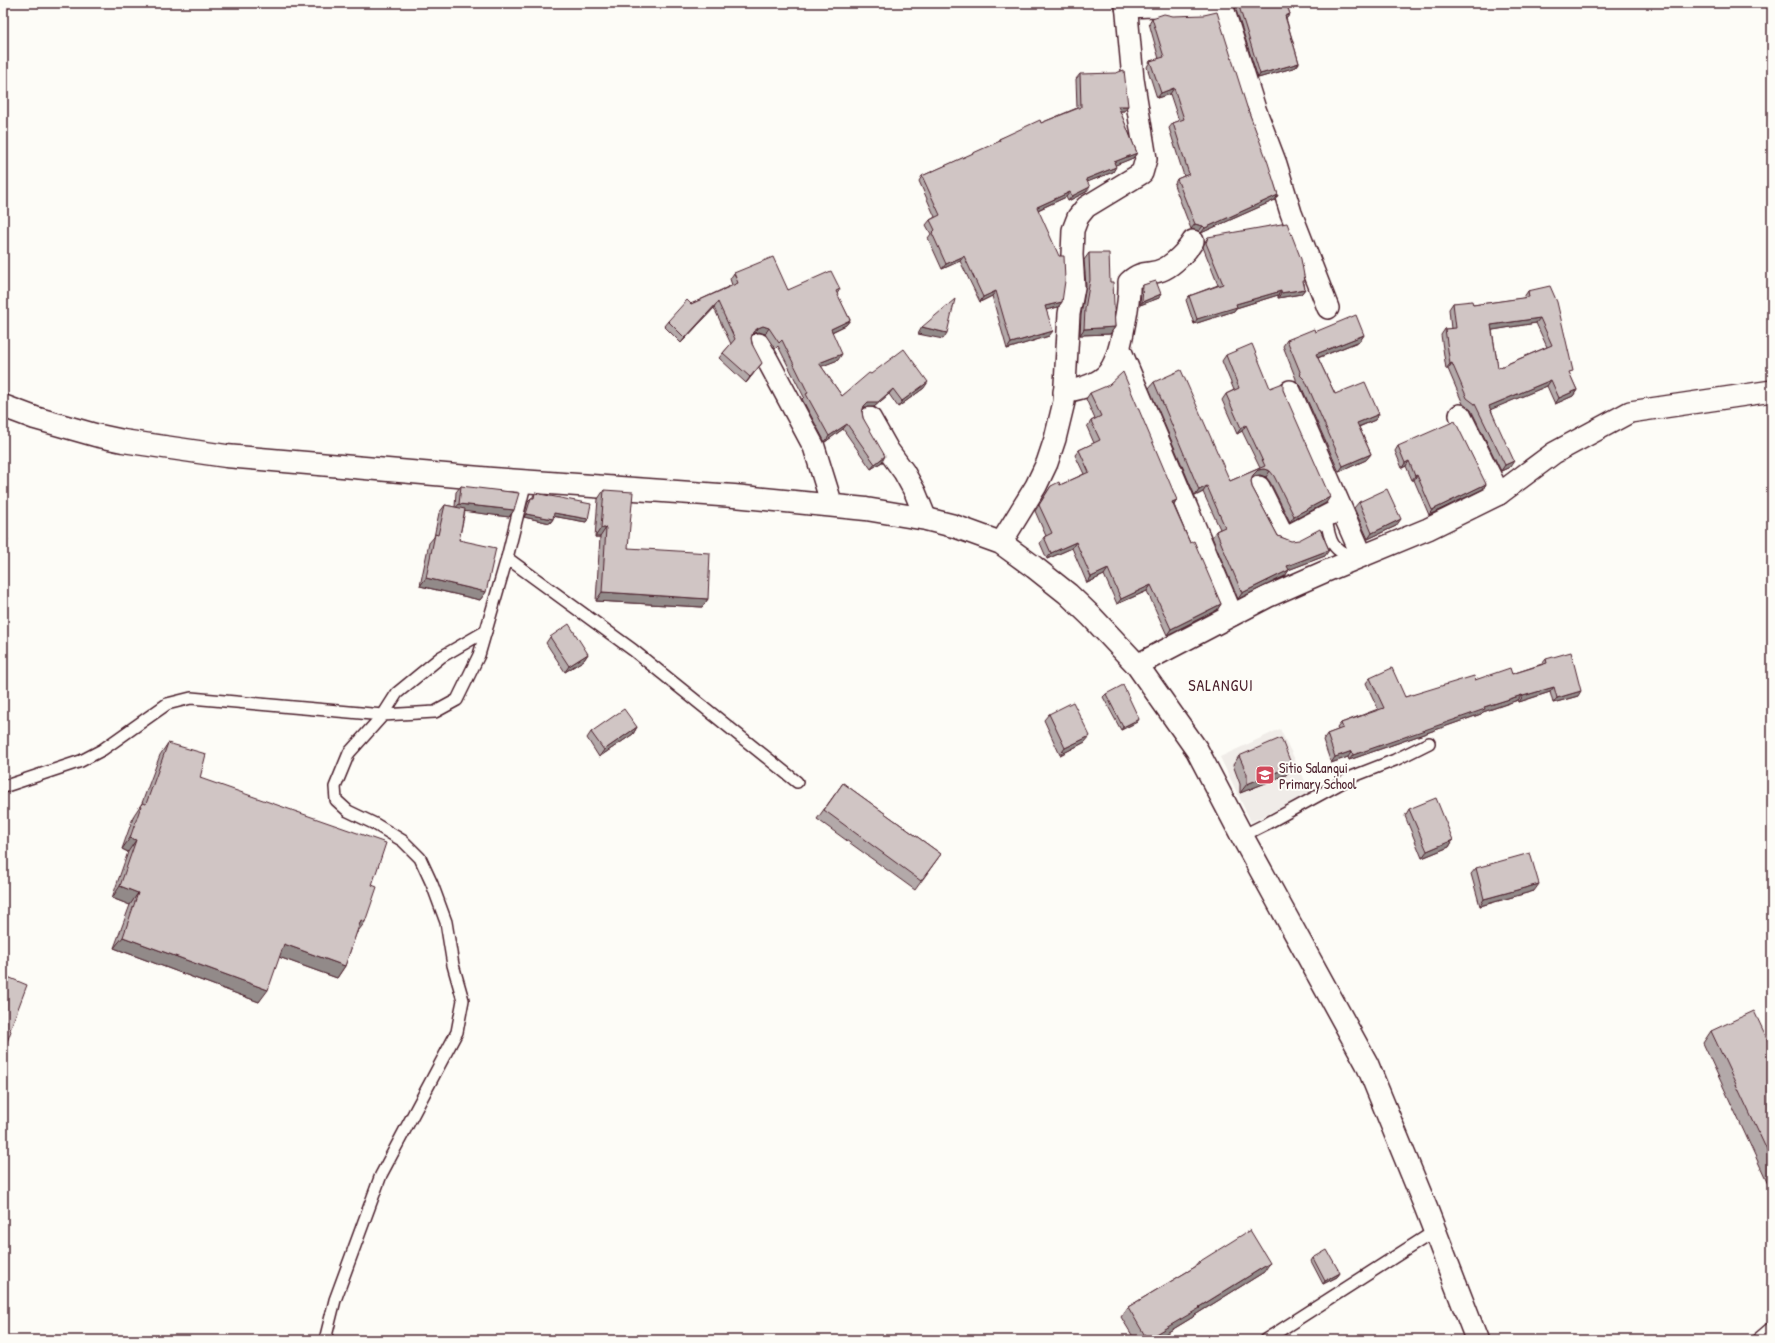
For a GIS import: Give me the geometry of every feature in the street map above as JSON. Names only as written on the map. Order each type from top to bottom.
[{"type":"street","points":[[1000,543],[1036,486],[1047,463],[1055,439],[1064,392],[1068,314],[1074,287],[1072,255],[1073,230],[1078,217],[1086,207],[1142,173],[1146,159],[1133,79],[1126,5],[1153,6],[1169,9],[1200,8],[1210,4],[1218,4],[1224,11],[1291,213],[1328,308]]},
{"type":"street","points":[[1064,392],[1087,388],[1109,372],[1120,348],[1130,299],[1129,282],[1137,275],[1163,270],[1193,241]]},
{"type":"street","points":[[759,344],[814,447],[832,505]]},
{"type":"street","points":[[1120,348],[1232,615]]},
{"type":"street","points":[[1137,665],[1267,597],[1361,555],[1428,529],[1499,494],[1554,453],[1630,412],[1772,390]]},
{"type":"street","points":[[1290,391],[1333,514],[1361,555]]},
{"type":"street","points":[[3,406],[34,418],[95,435],[173,448],[283,462],[526,482],[734,496],[832,505],[926,519],[954,526],[1000,543],[1068,594],[1091,616],[1137,665],[1197,750],[1242,836],[1368,1064],[1435,1231],[1476,1340]]},
{"type":"street","points":[[1460,415],[1499,494]]},
{"type":"street","points":[[870,418],[888,450],[904,472],[915,492],[926,519]]},
{"type":"street","points":[[1259,487],[1282,533],[1285,535],[1333,514]]},
{"type":"lane","points":[[3,787],[81,761],[102,750],[167,704],[191,698],[383,715],[435,712],[457,700],[479,655],[507,558],[526,482]]},
{"type":"lane","points":[[507,558],[633,650],[797,782]]},
{"type":"lane","points":[[324,1340],[335,1300],[381,1175],[457,1032],[463,1000],[453,965],[446,922],[432,884],[420,858],[403,841],[375,824],[348,811],[336,800],[335,787],[349,753],[383,715],[397,693],[441,657],[486,631]]},
{"type":"lane","points":[[1242,836],[1354,776],[1395,760],[1429,743]]},
{"type":"lane","points":[[1265,1340],[1435,1231]]},
{"type":"lane","points":[[1758,1340],[1772,1328]]},
{"type":"shaded area","name":"Sitio Salangui Primary School","points":[[1280,729],[1311,793],[1251,822],[1220,757]]},
{"type":"building","points":[[1238,3],[1286,3],[1290,14],[1285,16],[1299,63],[1260,74]]},
{"type":"building","points":[[1217,12],[1247,107],[1268,163],[1278,195],[1205,228],[1195,224],[1177,179],[1189,174],[1173,123],[1184,119],[1174,88],[1161,93],[1150,61],[1164,57],[1152,18],[1164,14],[1173,16],[1204,15]]},
{"type":"building","points":[[1124,70],[1128,106],[1118,106],[1137,153],[1114,162],[1116,167],[1086,179],[1090,187],[1072,196],[1070,192],[1037,207],[1059,256],[1064,256],[1065,281],[1062,302],[1045,306],[1053,331],[1011,343],[996,291],[983,297],[964,256],[946,264],[932,233],[935,230],[930,220],[940,215],[922,176],[1000,141],[999,139],[1040,120],[1041,123],[1081,107],[1080,74],[1116,73]]},
{"type":"building","points":[[1287,223],[1301,259],[1305,289],[1281,293],[1281,291],[1236,304],[1237,307],[1197,319],[1189,296],[1223,284],[1206,243],[1208,237]]},
{"type":"building","points":[[1089,253],[1109,253],[1110,282],[1113,282],[1115,327],[1084,329],[1085,309],[1090,280]]},
{"type":"building","points":[[773,257],[788,290],[831,271],[840,289],[836,291],[850,320],[831,329],[842,354],[819,363],[842,396],[869,373],[871,374],[904,349],[928,382],[902,401],[893,389],[878,402],[868,402],[864,406],[862,412],[863,418],[885,456],[875,464],[847,424],[829,436],[806,394],[808,393],[782,340],[779,343],[769,328],[763,326],[753,332],[751,338],[752,344],[762,363],[750,377],[723,353],[735,339],[718,302],[685,338],[668,321],[687,300],[691,304],[738,283],[734,273]]},
{"type":"building","points":[[1156,281],[1161,294],[1142,302],[1143,285]]},
{"type":"building","points":[[1550,286],[1557,302],[1573,371],[1569,372],[1577,390],[1559,398],[1551,380],[1489,406],[1514,461],[1505,465],[1475,404],[1467,398],[1452,363],[1450,364],[1445,329],[1456,328],[1453,303],[1472,301],[1473,305],[1529,297],[1528,291]],"holes":[[[1540,318],[1552,345],[1498,368],[1491,325]]]},
{"type":"building","points":[[955,299],[947,333],[922,327]]},
{"type":"building","points":[[1356,315],[1364,335],[1316,354],[1335,394],[1365,382],[1379,414],[1357,423],[1371,454],[1343,466],[1305,380],[1300,375],[1301,374],[1287,340],[1314,329],[1315,332]]},
{"type":"building","points":[[1252,344],[1270,388],[1283,383],[1283,390],[1330,497],[1294,516],[1270,471],[1264,469],[1258,470],[1253,475],[1251,481],[1252,487],[1278,536],[1291,541],[1299,540],[1320,529],[1329,550],[1287,566],[1289,570],[1242,593],[1216,531],[1225,527],[1207,486],[1199,490],[1154,382],[1181,370],[1230,481],[1265,466],[1246,425],[1241,428],[1226,394],[1239,388],[1226,355]]},
{"type":"building","points":[[1123,372],[1177,500],[1172,502],[1190,543],[1194,541],[1221,604],[1171,629],[1151,585],[1121,599],[1108,569],[1091,577],[1076,542],[1051,553],[1044,537],[1052,533],[1039,505],[1051,486],[1059,482],[1060,485],[1089,472],[1079,450],[1100,440],[1091,421],[1101,416],[1090,393],[1109,385]]},
{"type":"building","points":[[1455,421],[1486,484],[1432,510],[1417,475],[1415,476],[1409,461],[1405,463],[1398,446]]},
{"type":"building","points":[[461,486],[519,493],[514,510],[459,504]]},
{"type":"building","points":[[1387,489],[1401,519],[1372,533],[1359,502]]},
{"type":"building","points":[[604,490],[633,492],[628,548],[710,553],[708,599],[602,592],[606,528],[601,528]]},
{"type":"building","points":[[535,493],[591,504],[588,519],[554,513],[553,519],[526,514],[531,498],[534,498]]},
{"type":"building","points":[[445,505],[465,509],[459,540],[496,548],[486,592],[426,578],[435,534],[438,535]]},
{"type":"building","points":[[3,537],[8,539],[3,560]]},
{"type":"building","points":[[569,624],[588,654],[569,666],[550,637]]},
{"type":"building","points":[[1571,652],[1581,691],[1557,698],[1554,687],[1523,696],[1522,695],[1484,707],[1485,709],[1353,755],[1352,751],[1335,757],[1327,734],[1343,728],[1341,723],[1384,708],[1370,678],[1392,668],[1405,697],[1474,676],[1475,680],[1510,668],[1512,674],[1547,663],[1546,659]]},
{"type":"building","points":[[1123,685],[1139,719],[1123,727],[1106,694]]},
{"type":"building","points":[[1073,702],[1090,736],[1065,748],[1049,714]]},
{"type":"building","points":[[624,709],[637,727],[604,750],[591,732]]},
{"type":"building","points":[[1281,738],[1292,766],[1247,784],[1247,774],[1239,756]]},
{"type":"building","points":[[168,743],[206,754],[200,778],[386,843],[372,885],[377,887],[365,922],[361,920],[345,966],[284,944],[268,990],[123,937],[138,893],[120,886],[136,840],[130,838],[142,803],[146,804]]},
{"type":"building","points":[[843,783],[941,854],[921,881],[824,810]]},
{"type":"building","points":[[1436,798],[1453,840],[1427,851],[1409,809]]},
{"type":"building","points":[[1530,853],[1539,884],[1484,899],[1476,868]]},
{"type":"building","points":[[3,975],[27,985],[3,1053]]},
{"type":"building","points":[[1754,1011],[1772,1049],[1772,1161],[1711,1031]]},
{"type":"building","points":[[1250,1230],[1270,1263],[1199,1307],[1200,1308],[1147,1339],[1128,1307],[1200,1264],[1199,1262]]},
{"type":"building","points":[[1327,1250],[1340,1273],[1325,1281],[1313,1258]]},
{"type":"place","name":"Sitio Salangui Primary School","points":[[1265,775]]},
{"type":"district","name":"SALANGUI","points":[[1221,685]]}]
